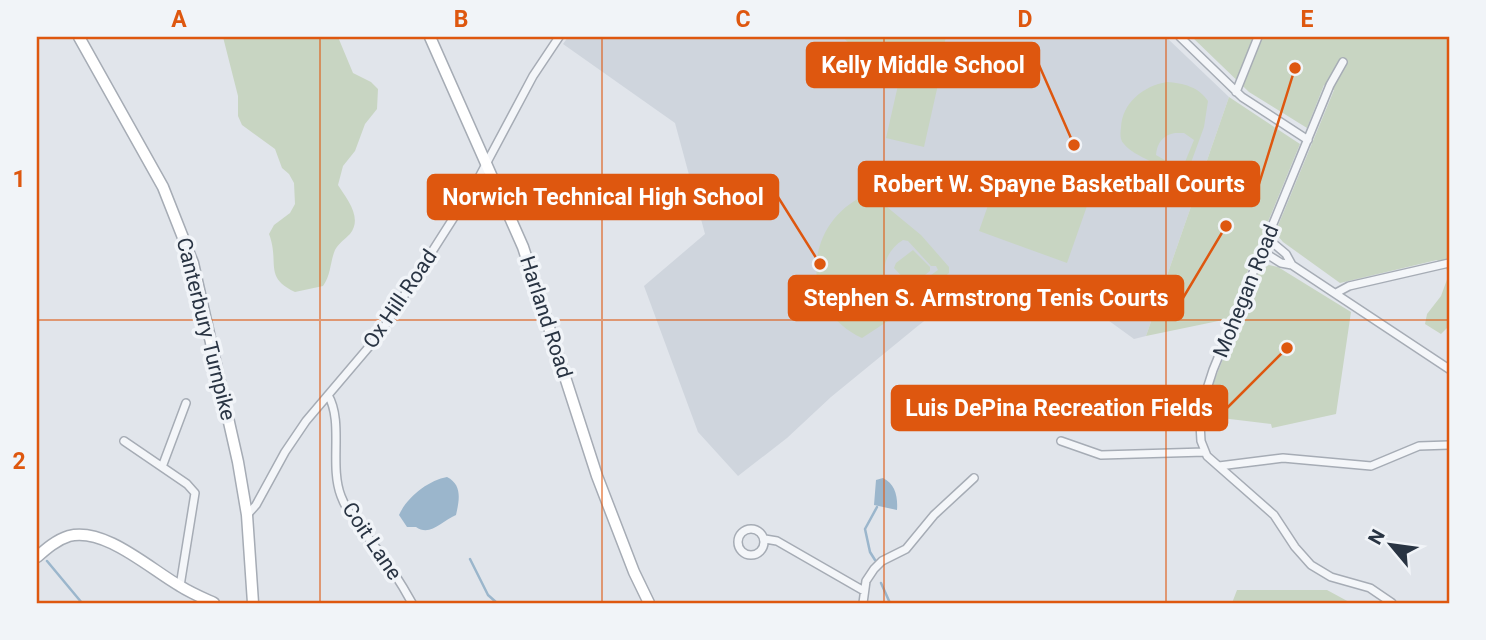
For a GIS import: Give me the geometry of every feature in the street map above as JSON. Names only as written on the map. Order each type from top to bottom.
[{"type":"street","name":"Canterbury Turnpike","points":[[79,37],[163,187],[193,263],[238,462],[247,515],[253,603]]},
{"type":"street","name":"Harland Road","points":[[430,37],[528,260],[597,476],[634,572],[649,603]]},
{"type":"street","name":"Ox Hill Road","points":[[247,515],[256,505],[285,452],[328,395],[379,335],[487,164],[530,82],[559,37]]},
{"type":"street","points":[[1180,37],[1236,92],[1273,119],[1308,139]]},
{"type":"street","points":[[1236,92],[1258,37]]},
{"type":"street","name":"Mohegan Road","points":[[1205,452],[1200,430],[1206,390],[1330,85],[1343,62]]},
{"type":"street","points":[[1267,238],[1286,254],[1292,265]]},
{"type":"street","points":[[1262,251],[1279,262],[1292,265],[1449,369]]},
{"type":"street","points":[[1335,293],[1349,286],[1449,263]]},
{"type":"street","name":"Coit Lane","points":[[328,395],[334,410],[336,474],[341,496],[349,513],[391,569],[412,603]]},
{"type":"street","points":[[162,467],[186,403]]},
{"type":"street","points":[[124,441],[187,484],[196,494],[180,586]]},
{"type":"street","points":[[1061,441],[1101,455],[1205,452],[1274,515],[1295,547],[1311,565],[1331,577],[1370,588],[1392,603]]},
{"type":"street","points":[[1219,466],[1283,458],[1371,466],[1419,446],[1449,445]]},
{"type":"street","points":[[863,603],[868,578],[877,565],[906,550],[934,515],[974,478]]},
{"type":"street","points":[[37,557],[54,543],[68,537],[87,535],[114,545],[180,586],[214,603]]},
{"type":"street","points":[[765,538],[777,541],[864,591]]},
{"type":"shaded area","points":[[568,37],[1166,37],[1229,97],[1146,336],[1134,339],[1065,289],[977,281],[919,325],[831,397],[787,438],[738,476],[698,432],[644,286],[705,234],[675,123],[563,44]]},
{"type":"green space","points":[[223,37],[338,37],[353,73],[371,82],[378,89],[377,109],[365,124],[355,151],[343,166],[338,185],[352,209],[354,228],[335,250],[323,286],[295,292],[279,281],[276,275],[269,234],[274,225],[290,213],[295,204],[294,183],[282,168],[275,149],[242,125],[238,116],[238,96]]},
{"type":"green space","points":[[843,37],[946,37],[938,70],[935,72],[873,56],[851,45]]},
{"type":"green space","points":[[1192,37],[1449,37],[1449,272],[1437,260],[1340,283],[1283,242],[1277,235],[1277,228],[1334,90],[1324,85],[1307,128],[1249,92]]},
{"type":"green space","points":[[901,72],[939,80],[924,147],[886,138]]},
{"type":"green space","points":[[1167,82],[1185,85],[1200,92],[1208,101],[1204,127],[1188,171],[1182,174],[1135,153],[1121,139],[1125,111],[1135,97]],"holes":[[[1184,133],[1194,140],[1185,162],[1186,167],[1182,170],[1156,155],[1159,143],[1164,138],[1171,134]]]},
{"type":"green space","points":[[1229,97],[1300,144],[1228,319],[1146,336]]},
{"type":"green space","points":[[999,174],[1087,206],[1067,263],[979,231]]},
{"type":"green space","points":[[870,193],[921,235],[949,267],[949,273],[917,302],[862,338],[841,324],[826,306],[818,285],[816,264],[821,242],[832,222],[848,205]],"holes":[[[903,240],[908,241],[938,270],[902,296],[888,284],[884,268],[896,246]]]},
{"type":"green space","points":[[913,250],[930,267],[930,271],[911,286],[894,268],[896,263]]},
{"type":"green space","points":[[1269,265],[1278,267],[1351,312],[1336,414],[1272,428],[1271,424],[1205,416],[1212,386],[1259,271]]},
{"type":"green space","points":[[1449,274],[1449,326],[1441,334],[1425,324],[1427,314],[1441,296]]},
{"type":"green space","points":[[1237,590],[1327,590],[1351,603],[1232,603]]},
{"type":"water","points":[[447,477],[458,489],[456,515],[431,529],[407,527],[399,515],[407,502],[426,486]]},
{"type":"water","points":[[883,478],[895,491],[897,510],[874,505],[876,480]]},
{"type":"waterway","points":[[875,560],[870,552],[865,529],[877,507]]},
{"type":"waterway","points":[[470,559],[488,595],[497,603]]},
{"type":"waterway","points":[[47,561],[82,603]]},
{"type":"waterway","points":[[881,583],[890,603]]},
{"type":"place","name":"Robert W. Spayne Basketball Courts","points":[[1295,68]]},
{"type":"place","name":"Kelly Middle School","points":[[1074,145]]},
{"type":"place","name":"Stephen S. Armstrong Tenis Courts","points":[[1226,226]]},
{"type":"place","name":"Norwich Technical High School","points":[[820,264]]},
{"type":"place","name":"Luis DePina Recreation Fields","points":[[1287,348]]}]
